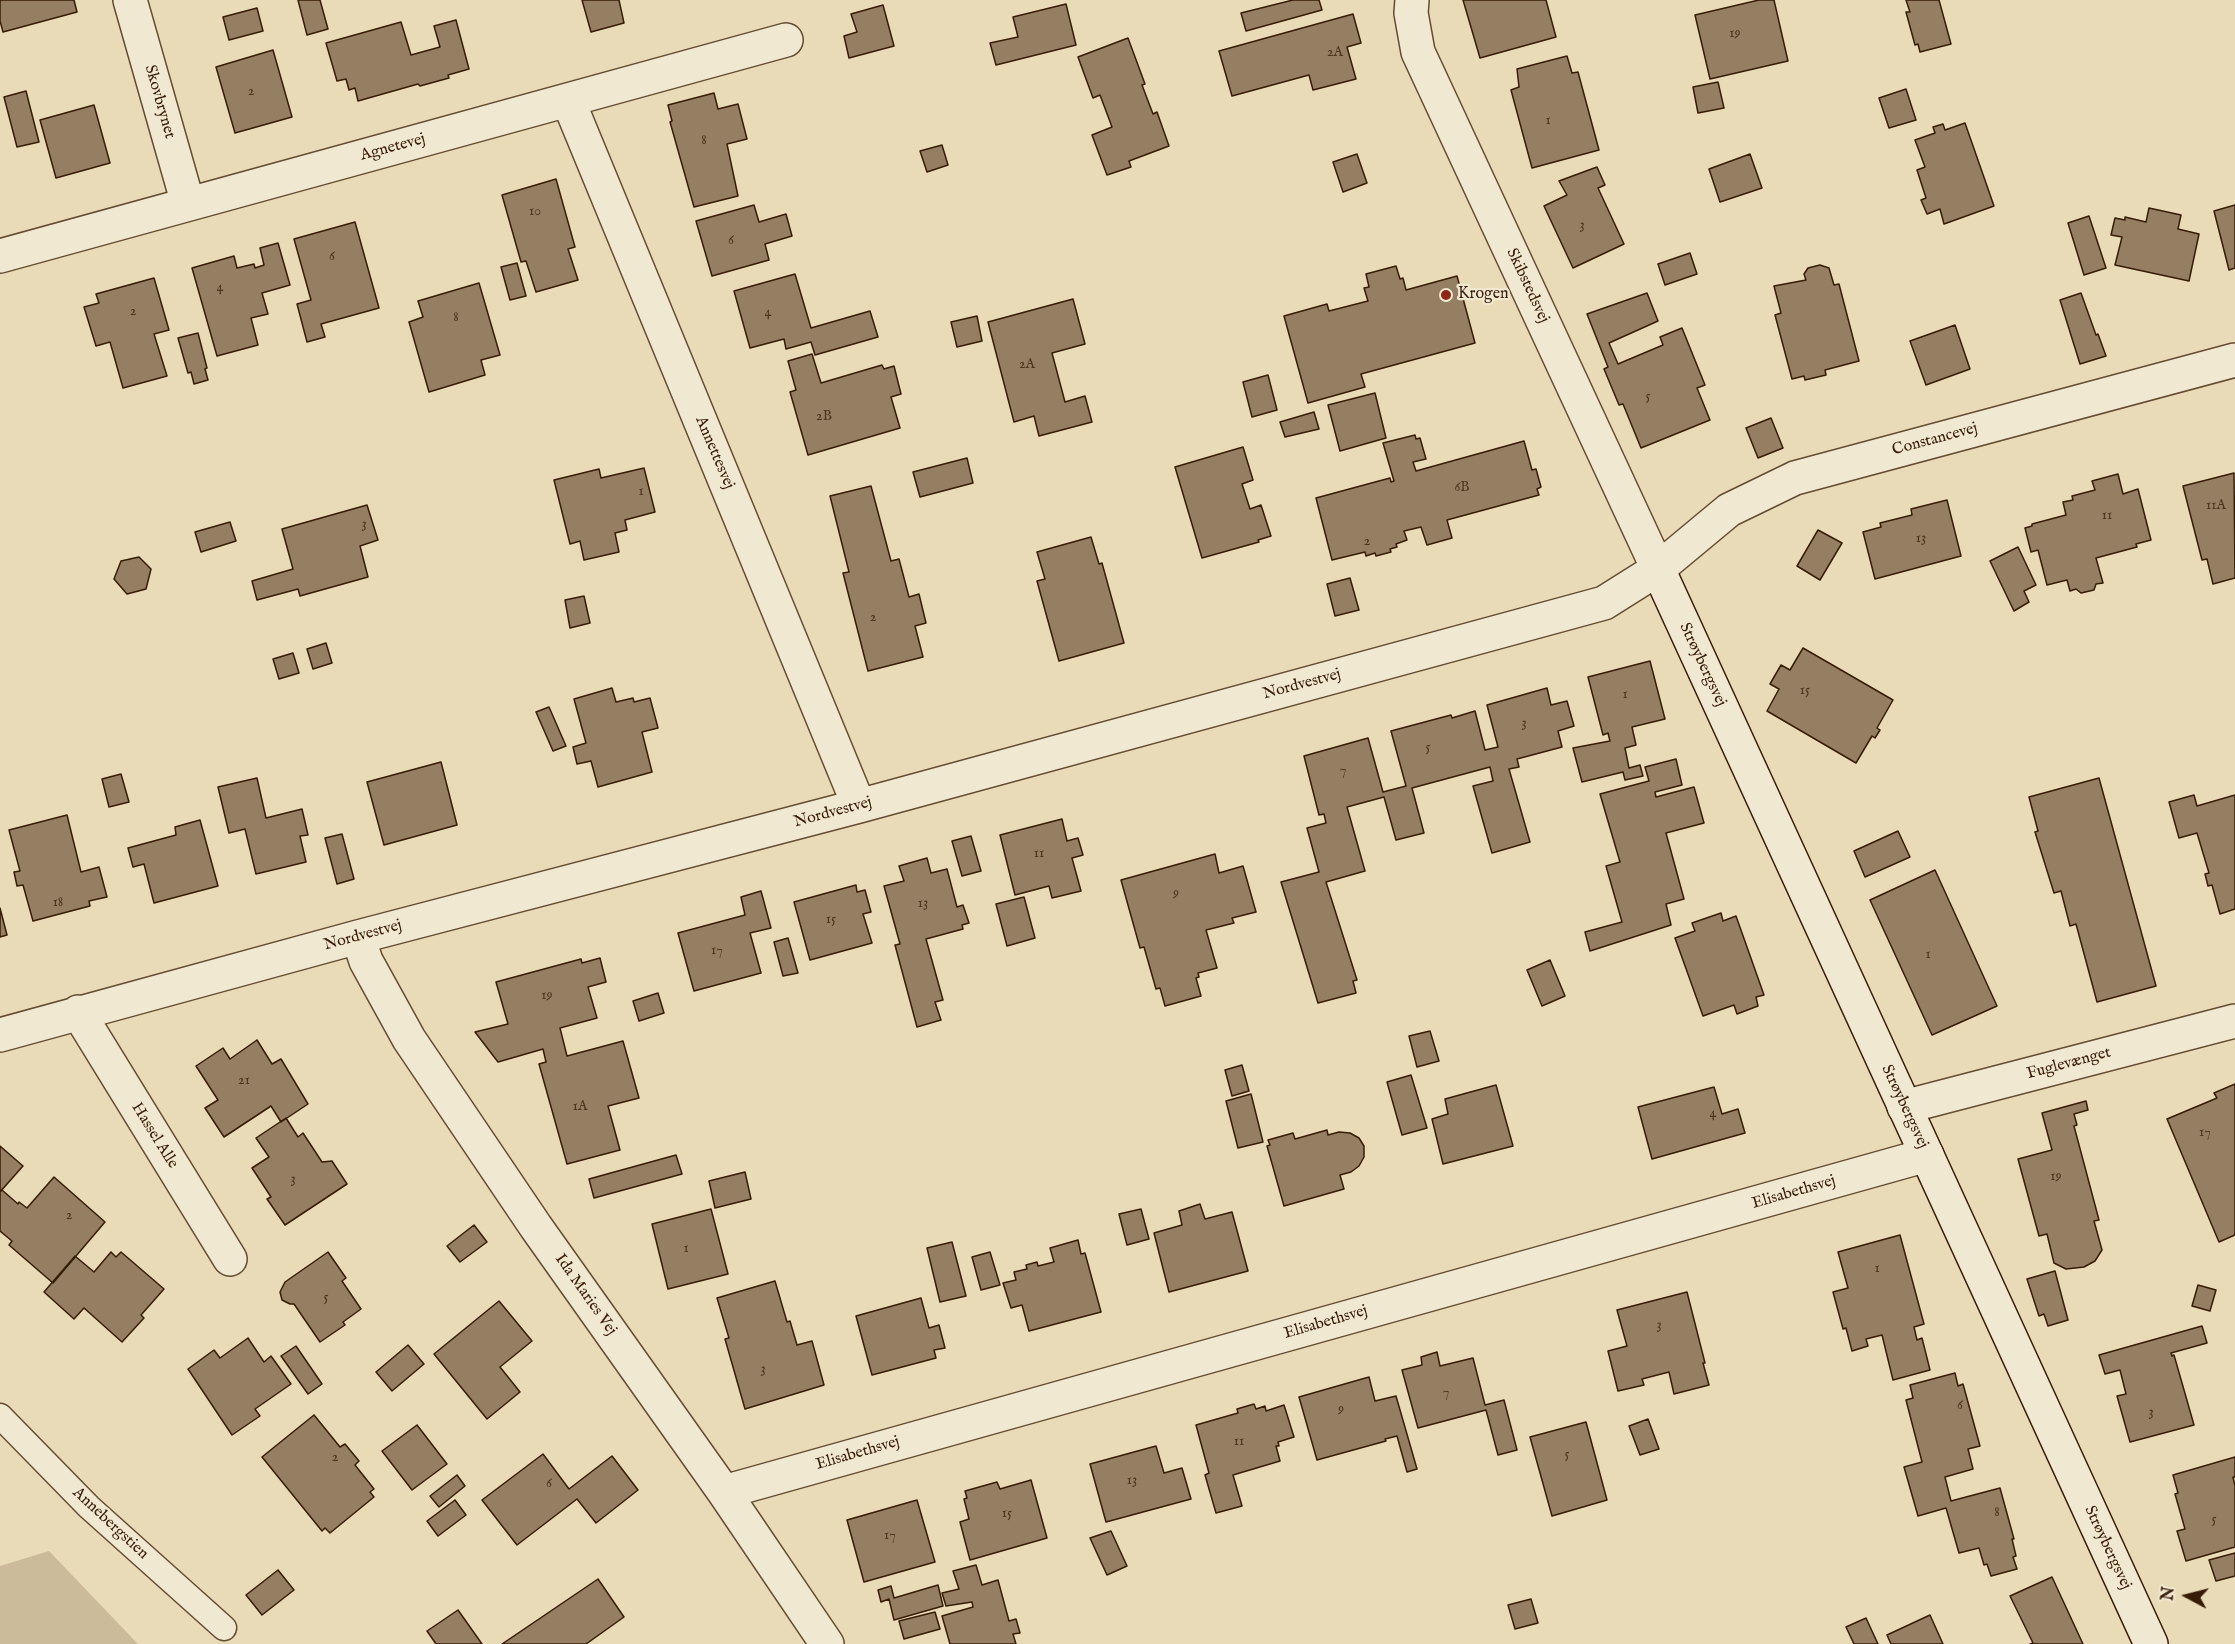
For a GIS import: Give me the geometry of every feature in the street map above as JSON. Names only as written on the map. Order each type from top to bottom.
[{"type":"street","name":"Skovbrynet","points":[[130,0],[188,204]]},
{"type":"street","name":"Skibstedsvej","points":[[1412,0],[1411,13],[1418,52],[1658,569]]},
{"type":"street","name":"Agnetevej","points":[[0,256],[786,40]]},
{"type":"street","name":"Annettesvej","points":[[568,100],[859,806]]},
{"type":"street","name":"Constancevej","points":[[1658,569],[1729,510],[1795,477],[2235,360]]},
{"type":"street","name":"Nordvestvej","points":[[0,1035],[357,937],[859,806],[1604,603],[1658,569]]},
{"type":"street","name":"Strøybergsvej","points":[[1658,569],[2151,1644]]},
{"type":"street","name":"Ida Maries Vej","points":[[357,937],[366,961],[409,1039],[536,1227],[724,1491],[827,1644]]},
{"type":"street","name":"Hassel Alle","points":[[78,1012],[230,1259]]},
{"type":"street","name":"Fuglevænget","points":[[1904,1107],[2235,1021]]},
{"type":"street","name":"Elisabethsvej","points":[[724,1491],[1927,1155]]},
{"type":"lane","name":"Annebergstien","points":[[0,1416],[89,1507],[224,1628]]},
{"type":"shaded area","points":[[49,1551],[138,1644],[0,1644],[0,1566]]},
{"type":"building","points":[[0,0],[74,0],[77,12],[3,32],[0,21]]},
{"type":"building","points":[[298,0],[320,0],[328,29],[307,35]]},
{"type":"building","points":[[582,0],[619,0],[624,23],[591,32]]},
{"type":"building","points":[[1293,0],[1319,0],[1322,10],[1246,31],[1241,13]]},
{"type":"building","points":[[1463,0],[1546,0],[1556,37],[1480,58]]},
{"type":"building","points":[[1759,0],[1774,0],[1788,61],[1710,79],[1695,15]]},
{"type":"building","points":[[1906,0],[1939,0],[1951,44],[1920,52],[1918,44],[1915,45],[1906,12],[1910,12]]},
{"type":"building","points":[[1066,4],[1076,45],[996,65],[990,43],[1018,37],[1013,17]]},
{"type":"building","points":[[883,5],[894,46],[849,58],[844,36],[857,32],[851,14]]},
{"type":"building","points":[[257,8],[263,31],[229,40],[223,17]]},
{"type":"building","points":[[1353,14],[1361,43],[1347,47],[1356,79],[1313,90],[1309,75],[1232,96],[1219,51]]},
{"type":"building","points":[[456,20],[469,69],[448,75],[449,78],[358,101],[355,88],[349,90],[346,79],[337,81],[326,43],[401,22],[411,55],[440,47],[434,26]]},
{"type":"building","points":[[1128,38],[1153,114],[1157,112],[1169,146],[1129,161],[1131,167],[1107,175],[1092,135],[1112,127],[1100,95],[1093,98],[1078,57]]},
{"type":"building","points":[[273,50],[292,117],[235,133],[216,67]]},
{"type":"building","points":[[1567,56],[1572,73],[1578,72],[1599,150],[1532,168],[1511,90],[1519,87],[1517,69]]},
{"type":"building","points":[[1718,82],[1724,108],[1698,113],[1693,87]]},
{"type":"building","points":[[1906,89],[1916,120],[1889,128],[1879,98]]},
{"type":"building","points":[[26,91],[39,142],[17,147],[4,97]]},
{"type":"building","points":[[714,93],[718,109],[738,104],[747,139],[727,144],[738,196],[694,207],[670,122],[672,121],[668,105]]},
{"type":"building","points":[[94,105],[110,163],[56,178],[40,120]]},
{"type":"building","points":[[1965,123],[1994,206],[1944,224],[1940,209],[1927,214],[1921,200],[1926,198],[1917,170],[1925,167],[1915,140],[1935,133],[1933,127],[1943,124],[1945,130]]},
{"type":"building","points":[[942,145],[948,165],[927,172],[920,151]]},
{"type":"building","points":[[1357,154],[1367,183],[1343,192],[1333,162]]},
{"type":"building","points":[[1750,154],[1762,188],[1720,202],[1709,169]]},
{"type":"building","points":[[1597,167],[1605,185],[1598,188],[1624,244],[1573,268],[1544,206],[1567,195],[1559,181]]},
{"type":"building","points":[[556,179],[575,247],[568,249],[578,280],[536,292],[526,261],[521,262],[502,195]]},
{"type":"building","points":[[754,205],[759,222],[786,214],[792,236],[765,244],[769,260],[712,276],[696,221]]},
{"type":"building","points":[[2235,205],[2235,268],[2229,270],[2214,211]]},
{"type":"building","points":[[2149,208],[2181,215],[2178,229],[2199,234],[2189,281],[2115,265],[2122,237],[2111,235],[2115,218],[2125,220],[2125,217],[2146,222]]},
{"type":"building","points":[[2089,216],[2106,268],[2084,275],[2068,223]]},
{"type":"building","points":[[355,222],[379,308],[321,324],[325,337],[307,342],[297,304],[311,300],[294,239]]},
{"type":"building","points":[[278,243],[290,285],[262,293],[268,314],[251,318],[258,345],[217,356],[192,268],[234,256],[237,268],[254,264],[255,268],[264,265],[260,248]]},
{"type":"building","points":[[1690,253],[1697,274],[1665,285],[1658,264]]},
{"type":"building","points":[[517,263],[526,296],[510,300],[501,267]]},
{"type":"building","points":[[1820,265],[1829,268],[1834,285],[1839,284],[1859,361],[1825,370],[1826,375],[1805,380],[1804,376],[1792,379],[1775,315],[1781,313],[1774,286],[1806,280],[1804,274],[1808,268]]},
{"type":"building","points":[[1396,266],[1400,279],[1403,278],[1406,290],[1457,276],[1475,343],[1361,374],[1365,387],[1308,403],[1284,316],[1327,304],[1329,311],[1368,301],[1364,288],[1369,287],[1366,274]]},
{"type":"building","points":[[795,274],[811,328],[870,311],[878,337],[815,355],[811,342],[786,349],[784,339],[750,348],[734,291]]},
{"type":"building","points":[[154,278],[169,330],[154,334],[167,376],[123,388],[110,342],[96,346],[84,307],[99,303],[96,294]]},
{"type":"building","points":[[479,283],[500,355],[481,360],[485,375],[429,392],[409,322],[423,317],[418,301]]},
{"type":"building","points":[[1647,293],[1658,321],[1609,343],[1618,364],[1663,345],[1660,337],[1682,328],[1705,385],[1697,388],[1710,420],[1641,448],[1623,404],[1619,405],[1604,369],[1608,367],[1587,314]]},
{"type":"building","points":[[2081,293],[2106,356],[2080,364],[2060,300]]},
{"type":"building","points":[[1073,299],[1085,344],[1052,353],[1065,402],[1085,396],[1092,422],[1039,436],[1034,416],[1014,422],[988,322]]},
{"type":"building","points":[[977,316],[982,341],[957,347],[951,322]]},
{"type":"building","points":[[1955,325],[1970,369],[1926,385],[1910,341]]},
{"type":"building","points":[[198,333],[208,380],[194,384],[191,372],[188,373],[178,338]]},
{"type":"building","points":[[812,354],[821,383],[882,365],[884,369],[894,366],[901,394],[891,397],[900,428],[808,455],[790,392],[796,390],[788,361]]},
{"type":"building","points":[[1268,375],[1277,410],[1252,417],[1243,382]]},
{"type":"building","points":[[1375,393],[1386,438],[1340,451],[1328,405]]},
{"type":"building","points":[[1314,412],[1319,429],[1285,437],[1280,422]]},
{"type":"building","points":[[1771,418],[1783,448],[1758,458],[1746,428]]},
{"type":"building","points":[[1415,435],[1416,439],[1420,438],[1426,459],[1413,462],[1416,471],[1524,441],[1532,470],[1536,469],[1541,487],[1537,489],[1539,495],[1447,520],[1452,538],[1427,545],[1421,527],[1404,531],[1407,540],[1396,544],[1397,547],[1390,549],[1391,552],[1366,556],[1365,552],[1332,560],[1316,498],[1390,478],[1391,482],[1394,481],[1383,443]]},
{"type":"building","points":[[1243,447],[1253,480],[1242,484],[1250,509],[1261,505],[1271,536],[1258,540],[1259,542],[1202,558],[1175,467]]},
{"type":"building","points":[[967,458],[973,483],[920,497],[913,472]]},
{"type":"building","points":[[644,468],[655,512],[625,520],[627,530],[615,533],[619,552],[584,560],[580,541],[570,544],[554,480],[599,469],[601,478]]},
{"type":"building","points":[[2234,473],[2235,578],[2213,584],[2207,559],[2202,560],[2183,486]]},
{"type":"building","points":[[2118,474],[2123,494],[2138,489],[2151,540],[2136,544],[2137,547],[2096,558],[2103,583],[2096,584],[2094,590],[2081,593],[2076,589],[2070,591],[2067,580],[2047,585],[2038,550],[2031,552],[2025,528],[2066,515],[2063,502],[2073,500],[2072,496],[2095,490],[2092,481]]},
{"type":"building","points":[[871,486],[891,561],[899,559],[909,597],[919,594],[926,623],[915,626],[923,657],[868,671],[843,573],[849,572],[830,496]]},
{"type":"building","points":[[1947,500],[1961,556],[1875,579],[1863,532],[1881,527],[1880,523],[1912,515],[1911,509]]},
{"type":"building","points":[[367,505],[378,540],[360,546],[368,577],[300,596],[298,589],[257,600],[252,581],[293,569],[282,529]]},
{"type":"building","points":[[230,522],[236,541],[201,552],[195,532]]},
{"type":"building","points":[[1818,530],[1842,543],[1820,580],[1797,566]]},
{"type":"building","points":[[1091,537],[1099,564],[1102,563],[1124,643],[1059,661],[1037,581],[1045,579],[1037,552]]},
{"type":"building","points":[[2018,547],[2036,585],[2024,591],[2029,602],[2014,611],[1990,561]]},
{"type":"building","points":[[139,557],[151,569],[146,589],[127,594],[114,579],[121,561]]},
{"type":"building","points":[[1350,578],[1359,610],[1335,616],[1327,584]]},
{"type":"building","points":[[584,596],[590,623],[570,628],[565,600]]},
{"type":"building","points":[[326,643],[332,663],[313,669],[307,649]]},
{"type":"building","points":[[1803,648],[1893,700],[1877,728],[1880,730],[1875,738],[1872,736],[1856,763],[1767,711],[1779,689],[1770,684],[1781,665],[1790,670]]},
{"type":"building","points":[[293,653],[299,673],[279,679],[273,659]]},
{"type":"building","points":[[1650,661],[1665,719],[1632,727],[1636,745],[1625,748],[1629,768],[1640,765],[1643,776],[1625,780],[1623,772],[1582,782],[1573,748],[1610,741],[1608,733],[1603,735],[1588,677]]},
{"type":"building","points":[[612,688],[616,702],[633,698],[634,702],[650,698],[658,728],[642,732],[652,772],[598,787],[591,761],[577,764],[573,747],[586,743],[574,699]]},
{"type":"building","points":[[1547,688],[1551,705],[1567,701],[1574,726],[1558,731],[1562,747],[1517,759],[1519,767],[1509,769],[1530,842],[1492,853],[1473,786],[1493,781],[1490,767],[1412,788],[1424,833],[1396,840],[1384,797],[1347,807],[1365,871],[1326,882],[1357,980],[1353,981],[1356,993],[1318,1003],[1281,882],[1319,872],[1307,828],[1326,823],[1324,814],[1319,815],[1304,756],[1368,738],[1383,792],[1406,786],[1391,731],[1475,711],[1485,750],[1498,747],[1487,705]]},
{"type":"building","points":[[549,707],[566,746],[553,751],[536,712]]},
{"type":"building","points":[[1676,759],[1682,785],[1655,792],[1656,797],[1694,787],[1704,823],[1666,833],[1684,899],[1666,904],[1671,925],[1590,951],[1585,932],[1622,922],[1606,866],[1620,862],[1600,794],[1649,781],[1645,767]]},
{"type":"building","points":[[441,762],[457,825],[384,845],[367,782]]},
{"type":"building","points":[[121,774],[129,802],[109,807],[102,779]]},
{"type":"building","points":[[257,778],[266,818],[302,809],[308,835],[300,836],[306,862],[256,874],[245,829],[229,833],[218,787]]},
{"type":"building","points":[[2099,778],[2156,986],[2097,1002],[2076,924],[2070,926],[2061,891],[2054,893],[2035,832],[2038,831],[2029,797]]},
{"type":"building","points":[[2194,795],[2197,806],[2235,795],[2235,909],[2220,914],[2212,885],[2208,886],[2205,874],[2209,873],[2197,833],[2179,838],[2169,802]]},
{"type":"building","points":[[67,815],[81,872],[99,867],[107,897],[89,901],[90,906],[33,921],[23,885],[17,886],[14,872],[20,871],[9,830]]},
{"type":"building","points":[[1062,819],[1067,841],[1078,838],[1083,855],[1072,858],[1081,891],[1052,898],[1049,886],[1015,895],[1000,835]]},
{"type":"building","points":[[200,820],[218,886],[154,903],[144,864],[133,867],[128,848],[176,835],[175,827]]},
{"type":"building","points":[[1898,831],[1910,857],[1865,877],[1854,851]]},
{"type":"building","points":[[342,834],[354,879],[337,884],[325,838]]},
{"type":"building","points":[[971,836],[981,871],[962,876],[952,841]]},
{"type":"building","points":[[1215,854],[1219,873],[1243,866],[1256,912],[1232,918],[1234,923],[1206,930],[1217,968],[1198,973],[1199,977],[1196,978],[1201,996],[1165,1006],[1160,988],[1156,989],[1144,947],[1140,948],[1121,880]]},
{"type":"building","points":[[927,858],[931,873],[947,869],[957,907],[963,905],[969,923],[962,925],[963,929],[926,939],[943,1000],[935,1002],[941,1020],[917,1027],[895,945],[900,944],[884,886],[904,881],[899,866]]},
{"type":"building","points":[[1935,870],[1997,1006],[1932,1035],[1870,900]]},
{"type":"building","points":[[856,885],[857,892],[865,890],[871,912],[863,914],[872,943],[810,960],[794,902]]},
{"type":"building","points":[[761,891],[771,928],[750,933],[761,973],[694,991],[678,933],[745,915],[741,897]]},
{"type":"building","points":[[1024,897],[1035,938],[1007,946],[996,904]]},
{"type":"building","points":[[0,908],[7,935],[0,937]]},
{"type":"building","points":[[1721,913],[1723,921],[1736,916],[1764,995],[1756,997],[1758,1006],[1737,1014],[1734,1005],[1703,1016],[1675,938],[1695,931],[1692,923]]},
{"type":"building","points":[[788,938],[798,973],[783,976],[774,942]]},
{"type":"building","points":[[600,958],[606,982],[588,987],[597,1018],[560,1028],[567,1056],[623,1041],[639,1098],[608,1106],[620,1150],[567,1164],[539,1064],[546,1062],[543,1049],[498,1062],[475,1032],[508,1024],[496,982],[581,959],[582,963]]},
{"type":"building","points":[[1550,960],[1565,996],[1542,1006],[1527,970]]},
{"type":"building","points":[[658,993],[664,1013],[639,1021],[633,1001]]},
{"type":"building","points":[[1430,1031],[1439,1061],[1417,1067],[1409,1036]]},
{"type":"building","points":[[257,1040],[272,1064],[281,1059],[308,1104],[281,1122],[271,1106],[224,1137],[205,1108],[218,1100],[196,1066],[223,1048],[230,1059]]},
{"type":"building","points":[[1242,1065],[1249,1091],[1232,1096],[1225,1070]]},
{"type":"building","points":[[1411,1075],[1427,1128],[1402,1135],[1387,1082]]},
{"type":"building","points":[[2235,1084],[2235,1235],[2219,1242],[2167,1119],[2217,1098],[2214,1093]]},
{"type":"building","points":[[1496,1085],[1513,1146],[1443,1164],[1432,1119],[1448,1114],[1445,1099]]},
{"type":"building","points":[[1714,1087],[1722,1114],[1738,1109],[1745,1133],[1652,1159],[1638,1107]]},
{"type":"building","points":[[1251,1094],[1263,1142],[1238,1148],[1226,1101]]},
{"type":"building","points":[[2086,1101],[2088,1110],[2074,1114],[2077,1125],[2074,1126],[2099,1220],[2094,1221],[2102,1250],[2095,1261],[2084,1267],[2066,1269],[2054,1263],[2047,1234],[2039,1236],[2018,1159],[2052,1150],[2042,1113]]},
{"type":"building","points":[[286,1118],[298,1137],[303,1133],[322,1162],[332,1161],[347,1184],[285,1225],[267,1199],[271,1197],[252,1168],[269,1157],[256,1138]]},
{"type":"building","points":[[1327,1130],[1328,1135],[1339,1132],[1350,1133],[1359,1138],[1364,1146],[1364,1157],[1359,1166],[1351,1172],[1340,1175],[1344,1189],[1284,1206],[1267,1146],[1270,1145],[1268,1140],[1293,1133],[1295,1139]]},
{"type":"building","points":[[0,1146],[23,1166],[0,1192]]},
{"type":"building","points":[[676,1155],[682,1174],[594,1198],[589,1179]]},
{"type":"building","points":[[745,1172],[751,1199],[715,1208],[709,1181]]},
{"type":"building","points":[[54,1177],[105,1222],[53,1283],[9,1245],[12,1241],[0,1231],[0,1192],[2,1190],[18,1204],[19,1202],[27,1208]]},
{"type":"building","points":[[1200,1204],[1205,1219],[1232,1212],[1248,1271],[1169,1292],[1154,1233],[1182,1225],[1179,1211]]},
{"type":"building","points":[[711,1209],[728,1274],[668,1289],[652,1224]]},
{"type":"building","points":[[1141,1209],[1149,1239],[1127,1245],[1119,1214]]},
{"type":"building","points":[[474,1225],[487,1242],[460,1262],[447,1246]]},
{"type":"building","points":[[1900,1235],[1924,1324],[1914,1327],[1917,1340],[1922,1338],[1930,1370],[1893,1380],[1882,1335],[1866,1339],[1868,1346],[1852,1351],[1846,1328],[1843,1329],[1833,1292],[1848,1288],[1838,1252]]},
{"type":"building","points":[[1078,1240],[1081,1254],[1085,1253],[1101,1312],[1029,1331],[1022,1305],[1011,1308],[1003,1283],[1016,1280],[1014,1272],[1027,1269],[1026,1265],[1037,1262],[1038,1266],[1054,1262],[1050,1248]]},
{"type":"building","points":[[952,1242],[966,1296],[940,1302],[927,1248]]},
{"type":"building","points":[[111,1252],[116,1257],[121,1252],[164,1289],[141,1315],[144,1318],[122,1342],[84,1308],[74,1319],[44,1292],[75,1256],[94,1272]]},
{"type":"building","points":[[328,1252],[346,1278],[342,1281],[361,1309],[343,1322],[345,1325],[320,1342],[294,1304],[282,1300],[280,1292],[285,1282]]},
{"type":"building","points":[[990,1252],[1000,1285],[981,1290],[972,1257]]},
{"type":"building","points":[[2055,1271],[2068,1320],[2048,1326],[2044,1314],[2039,1316],[2027,1279]]},
{"type":"building","points":[[775,1281],[787,1322],[790,1321],[797,1345],[812,1341],[824,1385],[745,1409],[725,1339],[729,1338],[717,1298]]},
{"type":"building","points":[[2198,1285],[2216,1290],[2210,1311],[2192,1306]]},
{"type":"building","points":[[1687,1292],[1709,1385],[1674,1394],[1669,1372],[1642,1379],[1644,1385],[1618,1391],[1608,1351],[1627,1346],[1617,1310]]},
{"type":"building","points":[[921,1298],[929,1328],[939,1325],[945,1348],[934,1350],[936,1358],[872,1375],[856,1316]]},
{"type":"building","points":[[499,1301],[532,1341],[500,1367],[520,1392],[487,1419],[434,1354]]},
{"type":"building","points":[[2202,1326],[2207,1343],[2171,1353],[2172,1356],[2174,1355],[2194,1425],[2130,1442],[2117,1396],[2126,1394],[2120,1370],[2105,1374],[2099,1355]]},
{"type":"building","points":[[248,1338],[264,1362],[271,1356],[291,1384],[255,1409],[260,1416],[232,1435],[188,1369],[214,1350],[220,1358]]},
{"type":"building","points":[[408,1345],[424,1364],[392,1391],[376,1372]]},
{"type":"building","points":[[296,1346],[322,1384],[308,1394],[281,1356]]},
{"type":"building","points":[[1437,1352],[1440,1366],[1473,1358],[1485,1405],[1504,1400],[1517,1450],[1498,1455],[1486,1410],[1418,1428],[1402,1370],[1422,1365],[1421,1357]]},
{"type":"building","points":[[1955,1373],[1958,1386],[1963,1384],[1980,1446],[1968,1449],[1973,1469],[1945,1477],[1951,1501],[2000,1488],[2014,1539],[2012,1539],[2016,1556],[2013,1557],[2017,1569],[1991,1576],[1987,1564],[1984,1565],[1979,1548],[1959,1553],[1946,1508],[1918,1516],[1904,1467],[1922,1462],[1906,1400],[1913,1398],[1910,1385]]},
{"type":"building","points":[[1369,1377],[1375,1401],[1396,1396],[1417,1469],[1407,1472],[1397,1436],[1317,1460],[1299,1397]]},
{"type":"building","points":[[1254,1404],[1256,1409],[1265,1406],[1266,1411],[1284,1405],[1294,1437],[1278,1442],[1279,1446],[1276,1446],[1280,1461],[1233,1475],[1242,1506],[1216,1513],[1205,1475],[1209,1473],[1196,1425],[1238,1413],[1237,1409]]},
{"type":"building","points":[[314,1415],[340,1447],[345,1444],[359,1461],[355,1465],[374,1489],[370,1492],[374,1497],[330,1533],[325,1528],[322,1531],[262,1457]]},
{"type":"building","points":[[1648,1419],[1659,1449],[1640,1455],[1629,1426]]},
{"type":"building","points":[[1586,1422],[1607,1500],[1552,1516],[1530,1437]]},
{"type":"building","points":[[417,1425],[447,1464],[412,1490],[382,1451]]},
{"type":"building","points":[[1156,1446],[1164,1473],[1182,1468],[1191,1499],[1106,1522],[1090,1464]]},
{"type":"building","points":[[543,1454],[569,1489],[612,1456],[638,1490],[596,1523],[577,1499],[517,1545],[482,1500]]},
{"type":"building","points":[[2235,1457],[2235,1477],[2233,1477],[2235,1547],[2186,1561],[2177,1531],[2185,1529],[2175,1494],[2178,1493],[2173,1475]]},
{"type":"building","points":[[457,1475],[465,1486],[439,1507],[430,1496]]},
{"type":"building","points":[[1031,1480],[1047,1538],[970,1560],[960,1522],[969,1519],[964,1499],[967,1498],[965,1491],[997,1482],[1000,1489]]},
{"type":"building","points":[[455,1500],[466,1515],[438,1536],[427,1521]]},
{"type":"building","points":[[917,1500],[935,1562],[864,1582],[847,1520]]},
{"type":"building","points":[[1111,1531],[1127,1566],[1107,1575],[1090,1538]]},
{"type":"building","points":[[2235,1553],[2235,1576],[2216,1581],[2209,1560]]},
{"type":"building","points":[[976,1565],[982,1585],[998,1580],[1009,1621],[1016,1619],[1020,1633],[1013,1634],[1016,1644],[950,1644],[942,1616],[973,1607],[972,1602],[946,1606],[942,1593],[959,1589],[953,1571]]},
{"type":"building","points":[[278,1570],[294,1590],[262,1615],[246,1595]]},
{"type":"building","points":[[2052,1577],[2083,1644],[2030,1644],[2033,1643],[2010,1596]]},
{"type":"building","points":[[598,1579],[624,1617],[586,1644],[502,1644]]},
{"type":"building","points":[[938,1585],[943,1606],[894,1620],[889,1599],[881,1602],[878,1590],[891,1586],[894,1598]]},
{"type":"building","points":[[1531,1599],[1538,1623],[1515,1629],[1508,1605]]},
{"type":"building","points":[[458,1610],[482,1644],[436,1644],[427,1631]]},
{"type":"building","points":[[935,1612],[940,1629],[904,1639],[899,1621]]},
{"type":"building","points":[[1930,1615],[1943,1644],[1891,1644],[1887,1635]]},
{"type":"building","points":[[1866,1618],[1878,1644],[1854,1644],[1846,1627]]},
{"type":"place","name":"Krogen","points":[[1446,295]]}]
